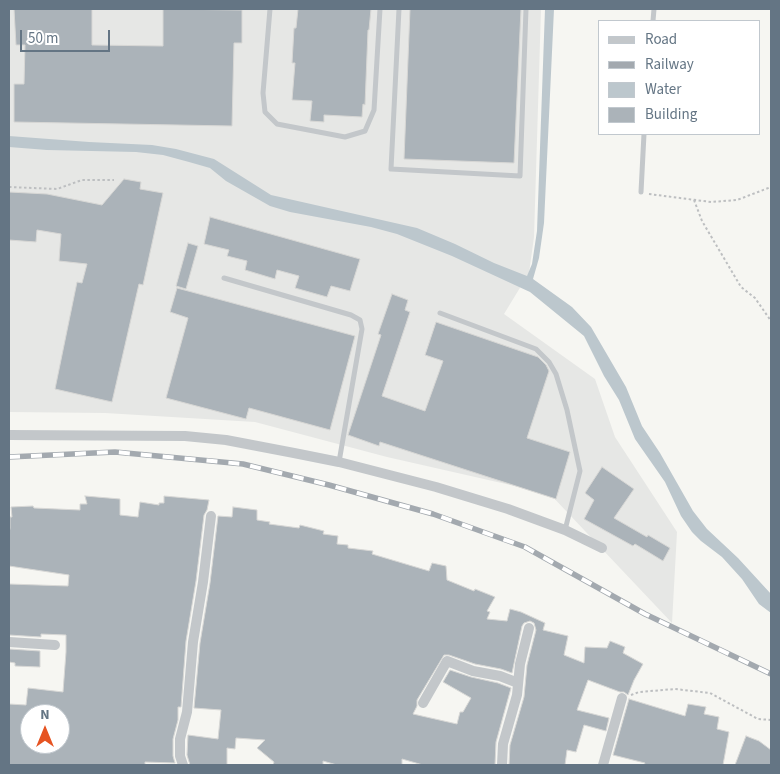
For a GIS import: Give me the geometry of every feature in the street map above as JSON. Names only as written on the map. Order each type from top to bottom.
[{"type":"street","points":[[9,435],[185,436],[226,440],[338,462],[436,487],[508,509],[565,530],[602,548]]},
{"type":"street","points":[[183,765],[180,756],[180,739],[187,712],[193,642],[206,566],[210,516]]},
{"type":"street","points":[[502,765],[503,744],[516,695],[520,664],[529,628]]},
{"type":"street","points":[[9,642],[55,645]]},
{"type":"street","points":[[423,703],[448,661],[473,671],[500,676],[518,683]]},
{"type":"street","points":[[603,765],[622,698]]},
{"type":"lane","points":[[270,9],[264,93],[265,112],[277,124],[345,136],[365,131],[374,110],[380,9]]},
{"type":"lane","points":[[399,9],[391,169],[520,176],[526,9]]},
{"type":"lane","points":[[641,192],[644,135]]},
{"type":"lane","points":[[224,278],[351,315],[360,320],[362,330],[338,462]]},
{"type":"lane","points":[[440,313],[536,349],[549,362],[556,374],[567,410],[580,471],[565,530]]},
{"type":"path","points":[[9,187],[57,189],[82,180],[114,180]]},
{"type":"path","points":[[641,192],[711,202],[737,200],[771,187]]},
{"type":"path","points":[[694,200],[702,221],[740,286],[755,298],[771,321]]},
{"type":"path","points":[[622,698],[639,692],[675,689],[710,693],[758,719],[771,720]]},
{"type":"shaded area","points":[[9,9],[541,9],[534,237],[529,273],[504,314],[595,379],[615,437],[677,532],[672,623],[550,494],[387,457],[255,422],[105,413],[9,412]]},
{"type":"water","points":[[545,9],[554,9],[544,223],[539,258],[533,279],[572,307],[591,327],[626,387],[642,426],[660,453],[693,511],[707,529],[738,558],[771,594],[771,613],[759,604],[742,579],[722,557],[692,532],[681,516],[665,482],[635,439],[619,400],[604,376],[584,336],[530,292],[452,256],[397,234],[371,227],[290,212],[270,206],[226,181],[210,168],[189,162],[163,155],[136,152],[47,150],[9,147],[9,136],[152,145],[176,149],[214,159],[271,195],[417,228],[527,276],[532,264],[537,231]]},
{"type":"building","points":[[14,9],[92,9],[92,45],[163,46],[163,9],[242,10],[242,43],[234,43],[232,126],[14,122],[14,84],[24,84],[25,45],[16,45]]},
{"type":"building","points":[[298,9],[371,9],[368,30],[365,105],[363,104],[362,117],[324,115],[324,122],[310,121],[312,101],[292,100],[295,63],[292,63],[294,28],[296,28]]},
{"type":"building","points":[[410,9],[521,9],[514,163],[404,159]]},
{"type":"building","points":[[124,179],[141,182],[140,189],[163,193],[143,285],[139,284],[112,402],[55,389],[77,282],[82,283],[87,264],[59,261],[61,234],[37,230],[36,242],[9,240],[9,192],[47,194],[102,205]]},
{"type":"building","points":[[210,217],[360,259],[350,291],[331,286],[327,297],[295,288],[299,276],[277,270],[275,279],[245,270],[247,261],[227,256],[229,250],[204,244]]},
{"type":"building","points":[[188,243],[198,246],[186,289],[176,286]]},
{"type":"building","points":[[177,288],[355,336],[330,430],[249,408],[246,419],[166,398],[188,318],[170,312]]},
{"type":"building","points":[[392,294],[408,300],[405,310],[410,312],[382,396],[425,411],[443,361],[425,355],[436,322],[538,357],[546,365],[549,371],[527,438],[570,452],[556,499],[380,442],[379,446],[348,435],[381,335],[378,334]]},
{"type":"building","points":[[602,467],[634,489],[614,518],[670,548],[663,561],[635,544],[633,546],[584,519],[594,500],[585,493]]},
{"type":"building","points":[[85,496],[120,499],[120,515],[138,517],[140,502],[159,505],[159,503],[164,503],[164,496],[209,500],[204,515],[186,641],[181,707],[178,707],[178,720],[173,739],[175,763],[145,762],[145,765],[9,765],[9,704],[20,705],[20,754],[70,754],[70,704],[26,704],[28,688],[63,692],[66,635],[41,634],[41,637],[9,635],[9,584],[68,586],[69,575],[9,566],[11,507],[33,506],[34,508],[80,510],[80,504],[87,504]]},
{"type":"building","points":[[233,507],[257,510],[257,520],[270,522],[269,524],[299,528],[300,525],[324,531],[323,534],[338,536],[337,544],[348,545],[348,548],[373,551],[372,554],[429,571],[432,563],[446,566],[447,580],[495,597],[487,611],[490,612],[487,619],[507,621],[510,609],[521,612],[545,623],[543,630],[568,636],[564,655],[584,663],[585,647],[607,648],[610,641],[625,647],[623,653],[643,664],[628,695],[588,680],[577,710],[609,718],[606,731],[584,725],[576,752],[567,750],[565,765],[509,765],[510,745],[524,697],[527,665],[536,630],[534,623],[530,621],[522,626],[512,673],[444,655],[417,700],[417,706],[413,714],[457,724],[460,712],[463,712],[471,698],[443,682],[450,670],[511,688],[496,742],[495,765],[423,765],[402,759],[402,765],[337,765],[323,761],[323,765],[273,765],[274,762],[257,748],[265,740],[236,738],[235,749],[227,748],[227,765],[190,765],[187,755],[188,735],[218,739],[221,710],[194,708],[200,643],[218,516],[232,517]]},
{"type":"building","points":[[9,649],[40,651],[40,667],[15,666],[15,663],[9,662]]},
{"type":"building","points":[[629,699],[685,716],[688,704],[706,707],[704,714],[719,717],[717,729],[729,732],[723,765],[644,765],[645,763],[613,755]]},
{"type":"building","points":[[746,736],[759,741],[771,750],[771,765],[735,765]]},
{"type":"railway","points":[[9,457],[115,452],[243,464],[329,485],[433,514],[525,547],[645,614],[771,674]]}]
